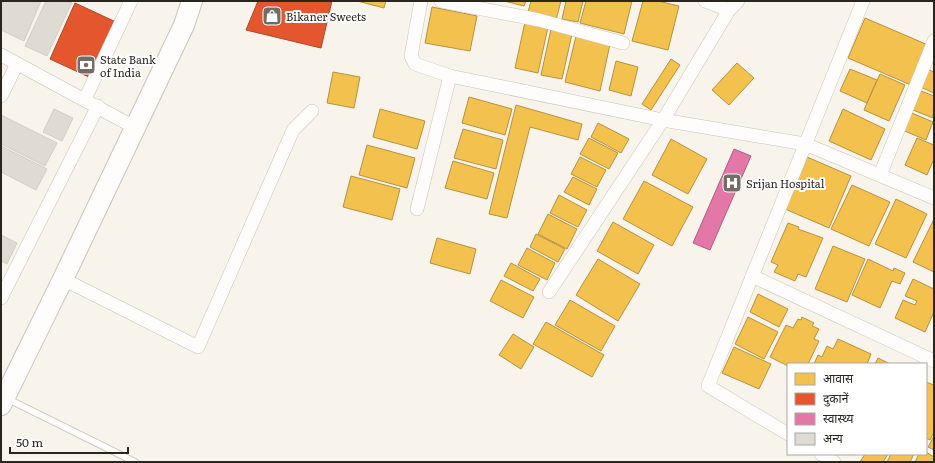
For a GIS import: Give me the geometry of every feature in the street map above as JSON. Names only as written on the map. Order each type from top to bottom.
[{"type":"main road","points":[[2,395],[63,279],[172,28],[182,1]]},
{"type":"main road","points":[[2,395],[130,125],[184,26],[192,1]]},
{"type":"street","points":[[85,99],[131,1]]},
{"type":"street","points":[[421,1],[411,56],[415,64],[450,76],[663,120],[805,144],[934,198]]},
{"type":"street","points":[[441,1],[539,20],[623,43]]},
{"type":"street","points":[[549,292],[663,120],[734,6],[706,1]]},
{"type":"street","points":[[787,433],[708,386],[863,1]]},
{"type":"street","points":[[880,175],[934,40]]},
{"type":"street","points":[[1,55],[98,106],[130,125]]},
{"type":"street","points":[[1,96],[17,64]]},
{"type":"street","points":[[417,209],[450,76]]},
{"type":"street","points":[[1,298],[98,106]]},
{"type":"street","points":[[63,279],[198,347],[293,130],[312,112]]},
{"type":"street","points":[[752,276],[934,362]]},
{"type":"street","points":[[823,455],[834,462]]},
{"type":"lane","points":[[2,395],[136,462]]},
{"type":"building: आवास","points":[[357,1],[386,1],[384,8]]},
{"type":"building: आवास","points":[[504,1],[526,1],[524,6]]},
{"type":"building: आवास","points":[[531,1],[561,1],[556,20],[528,12]]},
{"type":"building: आवास","points":[[566,1],[583,1],[578,22],[562,19]]},
{"type":"building: आवास","points":[[586,1],[632,1],[624,34],[580,23]]},
{"type":"building: आवास","points":[[643,1],[658,1],[679,6],[668,50],[632,41]]},
{"type":"building: आवास","points":[[432,7],[477,16],[470,51],[425,43]]},
{"type":"building: आवास","points":[[865,18],[928,45],[911,85],[848,58]]},
{"type":"building: आवास","points":[[525,22],[548,27],[538,73],[515,68]]},
{"type":"building: आवास","points":[[551,29],[572,34],[562,79],[541,75]]},
{"type":"building: आवास","points":[[576,36],[610,44],[600,91],[565,82]]},
{"type":"building: आवास","points":[[671,59],[680,65],[651,110],[642,104]]},
{"type":"building: आवास","points":[[616,61],[638,67],[631,96],[609,90]]},
{"type":"building: आवास","points":[[737,63],[754,78],[729,105],[712,90]]},
{"type":"building: आवास","points":[[925,68],[934,72],[934,93],[918,86]]},
{"type":"building: आवास","points":[[850,69],[877,80],[867,103],[840,91]]},
{"type":"building: आवास","points":[[333,72],[360,77],[354,108],[327,103]]},
{"type":"building: आवास","points":[[880,74],[905,85],[889,121],[864,110]]},
{"type":"building: आवास","points":[[916,89],[934,96],[933,118],[908,108]]},
{"type":"building: आवास","points":[[469,97],[512,109],[505,135],[462,123]]},
{"type":"building: आवास","points":[[516,105],[582,124],[578,140],[530,127],[507,218],[489,214]]},
{"type":"building: आवास","points":[[380,109],[425,121],[417,149],[373,137]]},
{"type":"building: आवास","points":[[843,109],[885,129],[871,160],[829,141]]},
{"type":"building: आवास","points":[[907,111],[933,122],[926,140],[900,129]]},
{"type":"building: आवास","points":[[598,123],[629,139],[621,153],[591,137]]},
{"type":"building: आवास","points":[[463,129],[503,140],[496,169],[454,158]]},
{"type":"building: आवास","points":[[589,138],[618,153],[609,169],[580,154]]},
{"type":"building: आवास","points":[[917,138],[934,145],[934,159],[927,175],[905,165]]},
{"type":"building: आवास","points":[[671,139],[707,159],[688,194],[652,175]]},
{"type":"building: आवास","points":[[367,145],[415,158],[407,188],[359,175]]},
{"type":"building: आवास","points":[[580,157],[606,170],[597,187],[571,174]]},
{"type":"building: आवास","points":[[807,157],[851,176],[829,228],[785,209]]},
{"type":"building: आवास","points":[[453,161],[494,173],[487,199],[445,188]]},
{"type":"building: आवास","points":[[351,176],[400,189],[392,220],[343,207]]},
{"type":"building: आवास","points":[[573,177],[597,189],[589,205],[564,192]]},
{"type":"building: आवास","points":[[644,181],[693,207],[672,246],[623,219]]},
{"type":"building: आवास","points":[[852,185],[890,202],[869,246],[831,229]]},
{"type":"building: आवास","points":[[559,195],[587,210],[578,227],[550,213]]},
{"type":"building: आवास","points":[[896,199],[927,214],[906,258],[875,244]]},
{"type":"building: आवास","points":[[548,214],[577,229],[567,249],[538,234]]},
{"type":"building: आवास","points":[[934,219],[934,272],[913,262]]},
{"type":"building: आवास","points":[[613,222],[654,245],[638,274],[597,251]]},
{"type":"building: आवास","points":[[788,223],[799,227],[798,229],[823,238],[806,277],[798,274],[795,281],[774,272],[778,265],[771,262]]},
{"type":"building: आवास","points":[[536,234],[565,249],[558,262],[530,247]]},
{"type":"building: आवास","points":[[437,238],[476,249],[470,274],[430,263]]},
{"type":"building: आवास","points":[[833,246],[865,259],[847,302],[815,289]]},
{"type":"building: आवास","points":[[527,248],[555,263],[547,280],[518,265]]},
{"type":"building: आवास","points":[[598,259],[640,284],[618,321],[576,295]]},
{"type":"building: आवास","points":[[868,259],[893,271],[894,268],[905,273],[900,284],[892,281],[880,308],[852,295]]},
{"type":"building: आवास","points":[[511,263],[540,279],[533,291],[504,276]]},
{"type":"building: आवास","points":[[913,279],[934,289],[934,312],[925,332],[895,318],[903,300],[915,305],[917,301],[905,296]]},
{"type":"building: आवास","points":[[501,280],[534,297],[523,318],[490,301]]},
{"type":"building: आवास","points":[[758,294],[788,309],[779,327],[750,312]]},
{"type":"building: आवास","points":[[570,300],[615,326],[601,351],[555,325]]},
{"type":"building: आवास","points":[[748,317],[778,332],[764,359],[735,344]]},
{"type":"building: आवास","points":[[802,317],[814,323],[812,326],[819,329],[814,339],[819,341],[808,363],[787,363],[787,366],[770,357],[786,325],[793,328],[798,319],[801,320]]},
{"type":"building: आवास","points":[[546,322],[604,355],[592,377],[533,344]]},
{"type":"building: आवास","points":[[513,334],[534,347],[521,369],[499,355]]},
{"type":"building: आवास","points":[[838,339],[871,354],[867,363],[814,363],[818,355],[822,357],[827,346],[833,349]]},
{"type":"building: आवास","points":[[734,347],[771,364],[759,389],[722,373]]},
{"type":"building: आवास","points":[[878,358],[888,363],[876,363]]},
{"type":"building: आवास","points":[[927,382],[934,385],[934,432],[930,440],[927,438]]},
{"type":"building: आवास","points":[[934,436],[934,450],[928,447]]},
{"type":"building: आवास","points":[[927,453],[934,457],[934,462],[915,462],[918,455],[927,455]]},
{"type":"building: आवास","points":[[864,455],[887,455],[883,462],[860,462]]},
{"type":"building: आवास","points":[[890,455],[914,455],[910,462],[887,462]]},
{"type":"building: दुकानें","points":[[258,1],[332,1],[321,48],[246,30]]},
{"type":"building: दुकानें","points":[[75,3],[116,22],[91,78],[50,59]]},
{"type":"building: स्वास्थ्य","points":[[734,149],[751,156],[710,250],[693,243]]},
{"type":"building: अन्य","points":[[1,1],[41,1],[24,41],[1,30]]},
{"type":"building: अन्य","points":[[46,1],[72,2],[47,56],[25,46]]},
{"type":"building: अन्य","points":[[54,109],[73,118],[62,141],[43,132]]},
{"type":"building: अन्य","points":[[1,115],[57,143],[45,166],[1,144]]},
{"type":"building: अन्य","points":[[1,146],[47,169],[36,190],[1,172]]},
{"type":"building: अन्य","points":[[1,235],[17,243],[7,264],[1,261]]},
{"type":"place","name":"Bikaner Sweets","points":[[272,16]]},
{"type":"place","name":"State Bank of India","points":[[86,65]]},
{"type":"place","name":"Srijan Hospital","points":[[732,183]]}]
